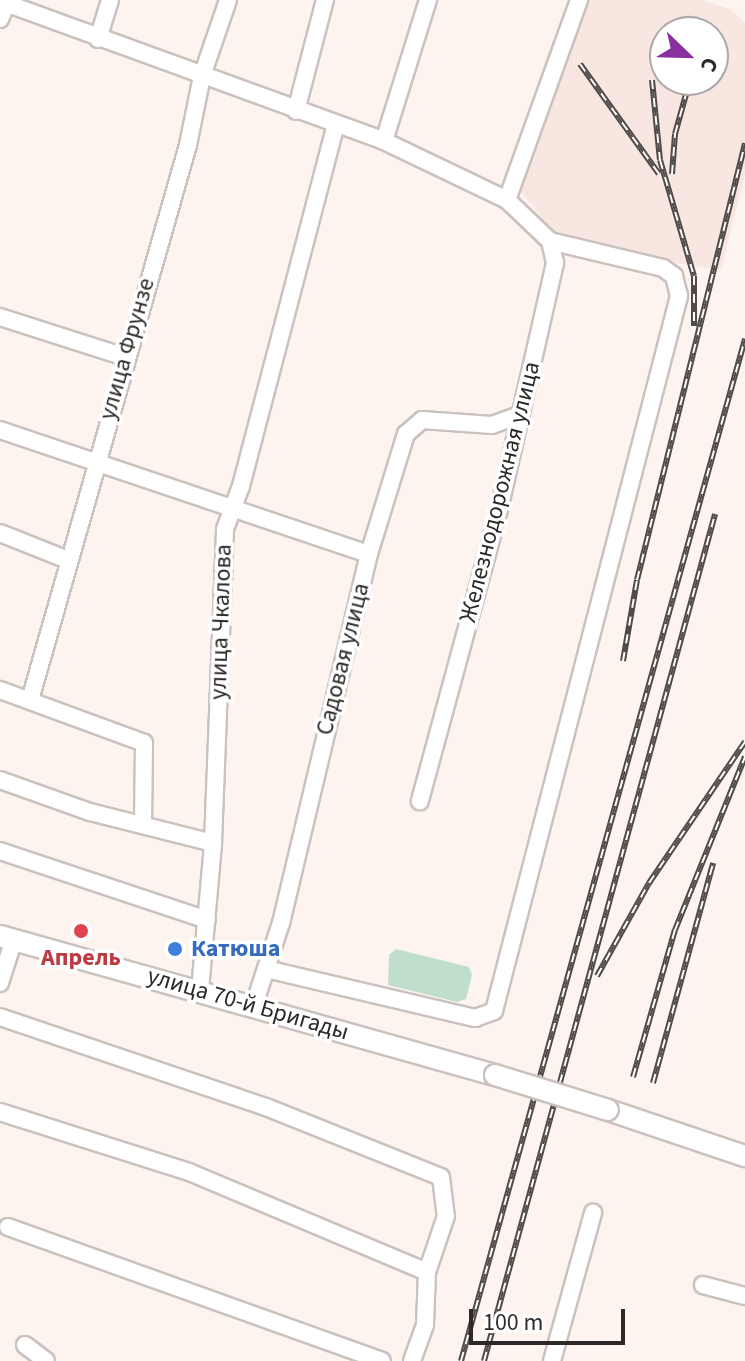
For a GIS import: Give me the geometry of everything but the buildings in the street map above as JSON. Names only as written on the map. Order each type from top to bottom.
[{"type":"main road","name":"улица 70-й Бригады","points":[[7,938],[495,1075],[745,1156]]},
{"type":"street","points":[[98,39],[110,0]]},
{"type":"street","name":"улица Фрунзе","points":[[30,700],[94,461],[188,145],[202,76],[228,0]]},
{"type":"street","points":[[296,111],[325,0]]},
{"type":"street","points":[[384,141],[428,0]]},
{"type":"street","points":[[507,200],[579,0]]},
{"type":"street","points":[[4,6],[384,141],[507,200],[550,241],[663,268],[674,276],[679,296],[494,1011],[475,1018],[266,969]]},
{"type":"street","name":"улица Чкалова","points":[[200,990],[213,843],[218,610],[230,511],[336,125]]},
{"type":"street","name":"Железнодорожная улица","points":[[420,801],[520,415],[555,263],[550,241]]},
{"type":"street","points":[[0,317],[125,357]]},
{"type":"street","name":"Садовая улица","points":[[254,1005],[266,969],[391,471],[413,425],[432,418],[492,425],[520,415]]},
{"type":"street","points":[[0,430],[230,511],[369,554]]},
{"type":"street","points":[[0,533],[68,560]]},
{"type":"street","points":[[0,690],[144,743],[143,823]]},
{"type":"street","points":[[0,780],[90,812],[213,843]]},
{"type":"street","points":[[0,851],[207,920]]},
{"type":"street","points":[[0,983],[7,938]]},
{"type":"street","points":[[0,1017],[266,1107],[441,1177],[446,1216],[427,1272],[425,1325],[412,1361]]},
{"type":"street","points":[[0,1112],[189,1172],[427,1272]]},
{"type":"street","points":[[552,1361],[593,1213]]},
{"type":"street","points":[[8,1227],[382,1361]]},
{"type":"street","points":[[703,1285],[745,1296]]},
{"type":"street","points":[[25,1345],[46,1361]]},
{"type":"shaded area","points":[[583,0],[701,0],[730,9],[745,23],[745,174],[721,270],[668,262],[553,231],[521,192],[522,172]]},
{"type":"green space","points":[[396,949],[469,967],[472,975],[466,999],[457,1002],[388,985],[389,955]]},
{"type":"railway","points":[[580,64],[659,174]]},
{"type":"railway","points":[[654,96],[660,160],[694,276],[694,326]]},
{"type":"railway","points":[[672,174],[675,134],[686,96]]},
{"type":"railway","points":[[623,661],[637,580],[745,143]]},
{"type":"railway","points":[[461,1361],[745,339]]},
{"type":"railway","points":[[484,1361],[715,514]]},
{"type":"railway","points":[[597,976],[649,883],[745,742]]},
{"type":"railway","points":[[633,1077],[675,930],[745,757]]},
{"type":"railway","points":[[653,1083],[713,863]]},
{"type":"place","name":"Апрель","points":[[81,931]]},
{"type":"place","name":"Катюша","points":[[175,949]]}]
